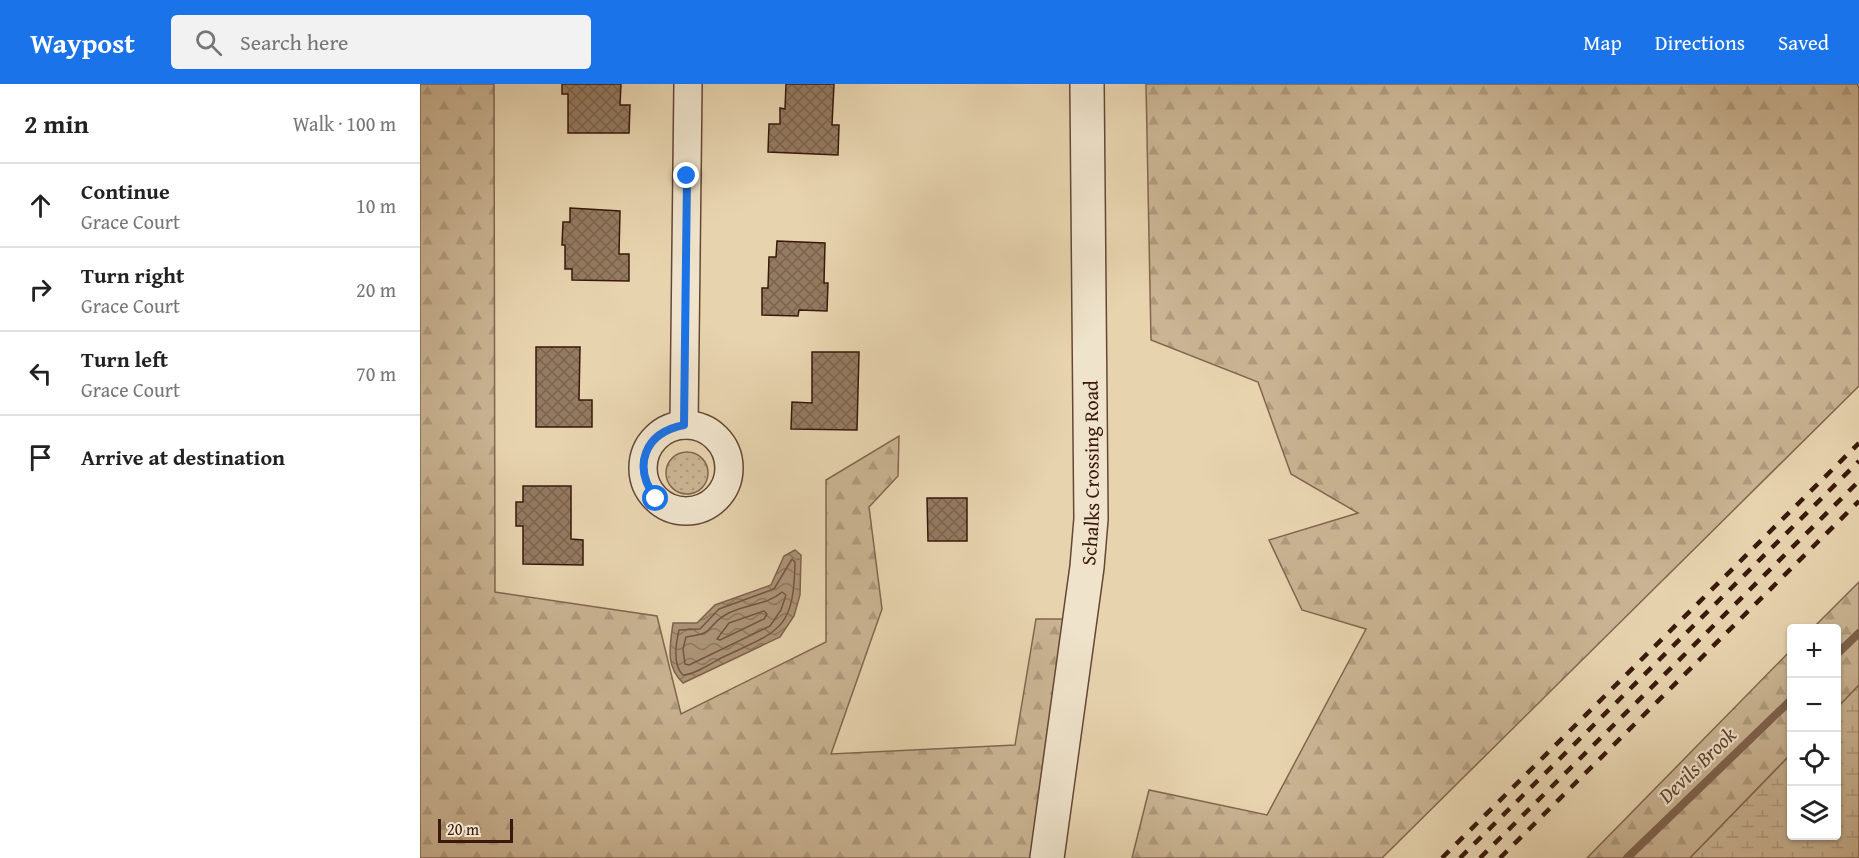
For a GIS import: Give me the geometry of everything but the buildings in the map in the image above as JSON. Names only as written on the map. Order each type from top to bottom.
[{"type":"street","points":[[684,425],[688,84]]},
{"type":"street","name":"Schalks Crossing Road","points":[[1047,858],[1091,519],[1087,84]]},
{"type":"green space","points":[[420,84],[494,84],[495,592],[657,616],[681,714],[826,642],[826,480],[899,436],[898,476],[869,507],[882,609],[831,754],[1015,745],[1036,619],[1068,619],[1030,858],[420,858]]},
{"type":"green space","points":[[1146,84],[1857,84],[1859,88],[1859,386],[1382,858],[1132,858],[1149,790],[1267,815],[1366,629],[1302,610],[1269,540],[1358,513],[1291,474],[1258,382],[1151,340]]},
{"type":"green space","points":[[687,452],[695,453],[702,458],[707,465],[707,481],[702,488],[695,493],[687,494],[679,493],[672,488],[667,481],[666,473],[667,465],[672,458],[679,453]]},
{"type":"green space","points":[[1859,582],[1859,685],[1841,704],[1841,624],[1817,624]]},
{"type":"green space","points":[[1787,654],[1787,758],[1690,858],[1587,858]]},
{"type":"green space","points":[[1859,685],[1859,858],[1690,858],[1787,758],[1787,840],[1841,840],[1841,704]]},
{"type":"water","points":[[795,550],[801,555],[800,595],[794,616],[780,637],[683,683],[673,670],[671,663],[673,623],[697,623],[715,605],[771,585],[784,556]]},
{"type":"waterway","name":"Devils Brook","points":[[1841,650],[1859,633]]},
{"type":"waterway","name":"Devils Brook","points":[[1627,858],[1787,704]]},
{"type":"railway","points":[[1442,858],[1859,443]]},
{"type":"railway","points":[[1460,858],[1859,461]]},
{"type":"railway","points":[[1480,858],[1859,481]]},
{"type":"railway","points":[[1500,858],[1859,501]]},
{"type":"route","points":[[656,499],[647,488],[643,474],[644,460],[649,446],[670,428],[684,425],[687,176]]}]
